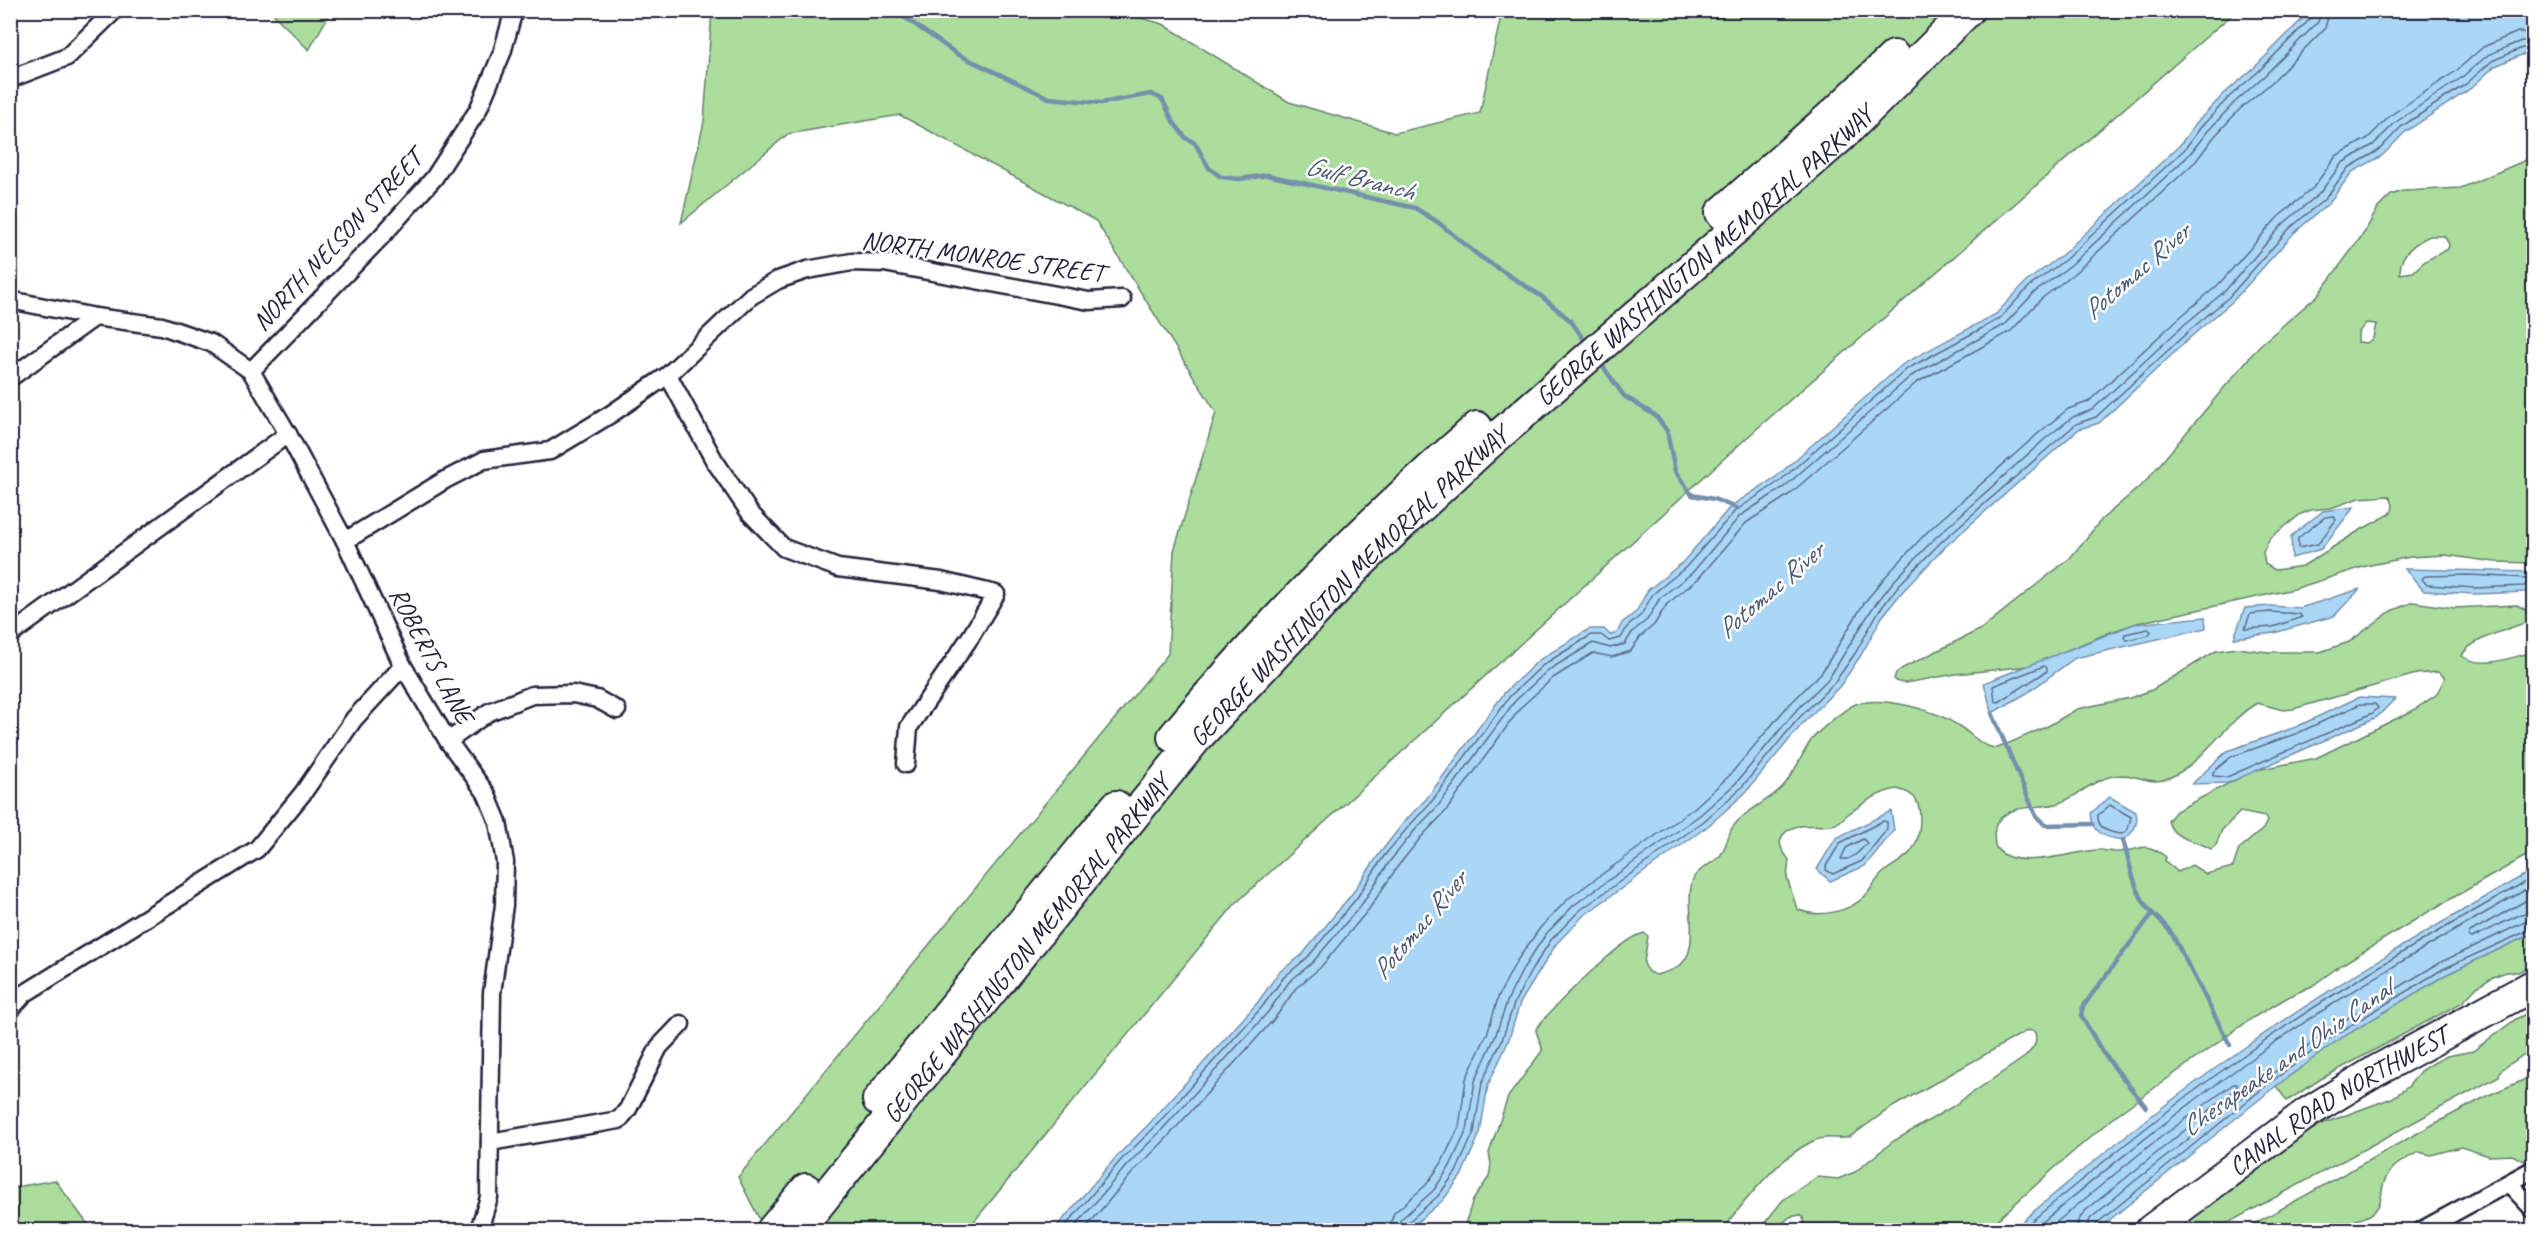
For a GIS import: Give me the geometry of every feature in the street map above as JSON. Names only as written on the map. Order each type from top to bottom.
[{"type":"highway","name":"GEORGE WASHINGTON MEMORIAL PARKWAY","points":[[772,1230],[1209,692],[1340,552],[1478,440],[1699,246],[1941,10]]},
{"type":"highway","name":"GEORGE WASHINGTON MEMORIAL PARKWAY","points":[[1699,246],[1841,137],[1969,10]]},
{"type":"highway","name":"GEORGE WASHINGTON MEMORIAL PARKWAY","points":[[798,1230],[1196,739],[1478,440]]},
{"type":"highway","name":"CANAL ROAD NORTHWEST","points":[[2151,1230],[2307,1113],[2376,1071],[2534,985]]},
{"type":"street","points":[[10,79],[67,57],[115,10]]},
{"type":"street","name":"NORTH NELSON STREET","points":[[251,371],[381,237],[434,178],[478,110],[501,53],[514,10]]},
{"type":"street","name":"NORTH MONROE STREET","points":[[345,541],[445,480],[484,460],[550,450],[611,414],[668,375],[751,296],[778,280],[807,270],[852,262],[884,263],[1089,301],[1122,299]]},
{"type":"street","name":"ROBERTS LANE","points":[[10,300],[162,326],[211,344],[251,371],[288,434],[345,541],[403,666],[448,741],[486,793],[498,822],[505,862],[504,905],[492,993],[489,1197],[478,1230]]},
{"type":"street","points":[[10,378],[94,316]]},
{"type":"street","points":[[668,375],[714,460],[750,513],[784,548],[838,568],[940,581],[996,594],[971,636],[909,727],[906,764]]},
{"type":"street","points":[[10,635],[288,434]]},
{"type":"street","points":[[10,1010],[24,994],[257,849],[303,793],[354,719],[403,666]]},
{"type":"street","points":[[448,741],[489,712],[532,695],[573,694],[597,699],[617,710]]},
{"type":"street","points":[[490,1142],[619,1120],[628,1109],[659,1047],[681,1024]]},
{"type":"street","points":[[2422,1230],[2534,1169]]},
{"type":"street","points":[[2509,1183],[2534,1210]]},
{"type":"green space","points":[[277,11],[331,11],[309,50],[274,15]]},
{"type":"green space","points":[[712,11],[1115,11],[1163,24],[1289,102],[1395,133],[1480,113],[1502,11],[2236,11],[1752,433],[1235,904],[967,1230],[765,1230],[738,1177],[1168,654],[1174,551],[1216,412],[1096,221],[900,115],[788,134],[681,223],[704,122]]},
{"type":"green space","points":[[2533,157],[2533,563],[2495,562],[2445,555],[2410,557],[2366,566],[2294,589],[2137,623],[2029,666],[1956,674],[1905,683],[1894,679],[1896,673],[1903,668],[1981,629],[2070,558],[2102,519],[2145,482],[2259,346],[2318,295],[2364,233],[2378,208],[2391,195],[2403,191],[2461,188]],"holes":[[[2430,236],[2444,236],[2449,244],[2448,249],[2425,261],[2413,272],[2400,274],[2405,255],[2418,242]],[[2366,323],[2376,324],[2373,338],[2367,343],[2358,342],[2358,333]],[[2389,496],[2393,509],[2390,514],[2303,566],[2275,570],[2265,564],[2263,552],[2270,538],[2301,514],[2311,510],[2331,508],[2359,498]]]},
{"type":"green space","points":[[2413,602],[2454,608],[2517,605],[2530,612],[2531,617],[2527,622],[2481,640],[2466,650],[2462,656],[2470,660],[2488,662],[2533,652],[2533,852],[2428,912],[2341,965],[2312,986],[2254,1017],[2115,1116],[1986,1230],[1829,1230],[1825,1225],[1804,1225],[1803,1217],[1800,1215],[1790,1217],[1774,1230],[1759,1230],[1783,1200],[1817,1177],[1838,1179],[1855,1172],[1892,1142],[1950,1108],[2025,1057],[2036,1040],[2035,1032],[2028,1030],[1889,1109],[1851,1136],[1817,1139],[1799,1149],[1763,1181],[1723,1230],[1463,1230],[1473,1200],[1489,1177],[1491,1164],[1489,1153],[1508,1097],[1542,1051],[1536,1029],[1556,1006],[1604,960],[1633,938],[1644,933],[1648,936],[1644,963],[1648,972],[1656,975],[1670,971],[1686,959],[1690,949],[1690,898],[1694,877],[1721,854],[1737,821],[1784,785],[1813,738],[1848,709],[1859,703],[1870,702],[1911,706],[1949,720],[1987,746],[1998,748],[2050,725],[2077,709],[2130,698],[2152,690],[2216,651],[2237,648],[2268,652],[2320,652],[2349,642],[2391,611]],"holes":[[[2438,672],[2445,678],[2436,695],[2412,711],[2316,758],[2252,771],[2176,811],[2168,821],[2175,833],[2211,849],[2216,845],[2222,830],[2240,812],[2265,817],[2267,821],[2263,829],[2239,849],[2233,867],[2206,874],[2192,865],[2178,872],[2165,861],[2166,857],[2147,847],[2119,852],[2096,850],[2027,860],[2003,854],[1995,846],[1994,832],[1997,823],[2012,811],[2060,803],[2097,782],[2113,776],[2128,775],[2160,781],[2179,773],[2202,755],[2245,711],[2257,703],[2283,710],[2293,709],[2416,674]],[[1897,789],[1912,796],[1918,805],[1920,825],[1917,840],[1909,854],[1883,873],[1866,895],[1852,906],[1824,913],[1797,909],[1787,878],[1789,860],[1780,842],[1783,835],[1788,830],[1800,826],[1836,824],[1870,799]]]},
{"type":"green space","points":[[2533,933],[2533,965],[2518,972],[2506,972],[2493,977],[2477,987],[2463,1002],[2321,1079],[2287,1101],[2276,1086],[2338,1040],[2445,975]]},
{"type":"green space","points":[[2533,1010],[2533,1048],[2500,1071],[2499,1076],[2215,1230],[2177,1230],[2290,1142],[2322,1124],[2392,1098],[2409,1086],[2420,1071],[2428,1066],[2447,1056],[2473,1051],[2516,1019]]},
{"type":"green space","points":[[2533,1076],[2533,1155],[2524,1161],[2512,1155],[2489,1156],[2461,1147],[2431,1155],[2419,1152],[2400,1162],[2387,1176],[2379,1204],[2374,1212],[2350,1223],[2343,1230],[2243,1230],[2434,1124],[2489,1095]]},
{"type":"green space","points":[[55,1180],[92,1230],[11,1230],[11,1188]]},
{"type":"water","name":"Potomac River","points":[[2310,11],[2533,11],[2533,56],[2524,54],[2495,66],[2470,89],[2405,132],[2382,156],[2352,172],[2329,203],[2294,233],[2233,301],[2194,334],[2099,423],[2079,429],[1946,546],[1903,591],[1882,617],[1861,655],[1840,686],[1803,723],[1746,792],[1708,826],[1583,916],[1556,944],[1520,1003],[1508,1042],[1488,1085],[1480,1133],[1461,1176],[1443,1200],[1408,1230],[1054,1230],[1117,1156],[1148,1125],[1258,1002],[1279,972],[1302,955],[1351,895],[1405,821],[1427,798],[1505,692],[1539,660],[1589,629],[1604,629],[1610,635],[1617,633],[1622,623],[1636,612],[1648,590],[1682,563],[1731,506],[1776,477],[1903,364],[1996,314],[2026,282],[2062,255],[2180,145],[2196,123],[2225,93],[2255,67]]},
{"type":"water","points":[[2354,507],[2321,549],[2292,558],[2291,536],[2323,511]]},
{"type":"water","points":[[2405,569],[2533,572],[2533,587],[2527,592],[2475,594],[2424,591]]},
{"type":"water","points":[[2360,589],[2334,616],[2274,633],[2234,638],[2245,608],[2270,606],[2300,608]]},
{"type":"water","points":[[2205,617],[2206,628],[2075,658],[2027,693],[1992,713],[1984,683],[2134,624]]},
{"type":"water","points":[[2359,697],[2395,699],[2377,717],[2228,783],[2192,784],[2227,751],[2296,727]]},
{"type":"water","points":[[2110,797],[2136,812],[2137,821],[2134,828],[2123,840],[2105,836],[2097,830],[2092,820],[2091,813]]},
{"type":"water","points":[[1891,811],[1894,830],[1865,866],[1830,881],[1817,869],[1836,838]]},
{"type":"water","name":"Chesapeake and Ohio Canal","points":[[2533,870],[2533,933],[2445,975],[2338,1040],[2276,1086],[2097,1230],[2012,1230],[2125,1136],[2244,1048],[2350,978]]},
{"type":"waterway","name":"Gulf Branch","points":[[894,10],[957,54],[1049,98],[1101,103],[1151,94],[1162,99],[1174,123],[1186,138],[1195,143],[1209,168],[1221,177],[1240,179],[1267,175],[1415,208],[1439,223],[1479,256],[1541,296],[1571,321],[1587,344]]},
{"type":"waterway","name":"Gulf Branch","points":[[1599,361],[1624,396],[1656,416],[1667,431],[1675,471],[1692,495],[1714,499],[1736,508]]},
{"type":"waterway","points":[[1992,713],[2036,816],[2045,825],[2093,824]]},
{"type":"waterway","points":[[2123,840],[2132,875],[2142,900],[2172,934],[2230,1045]]},
{"type":"waterway","points":[[2146,1107],[2103,1053],[2081,1015],[2090,997],[2152,914]]}]
